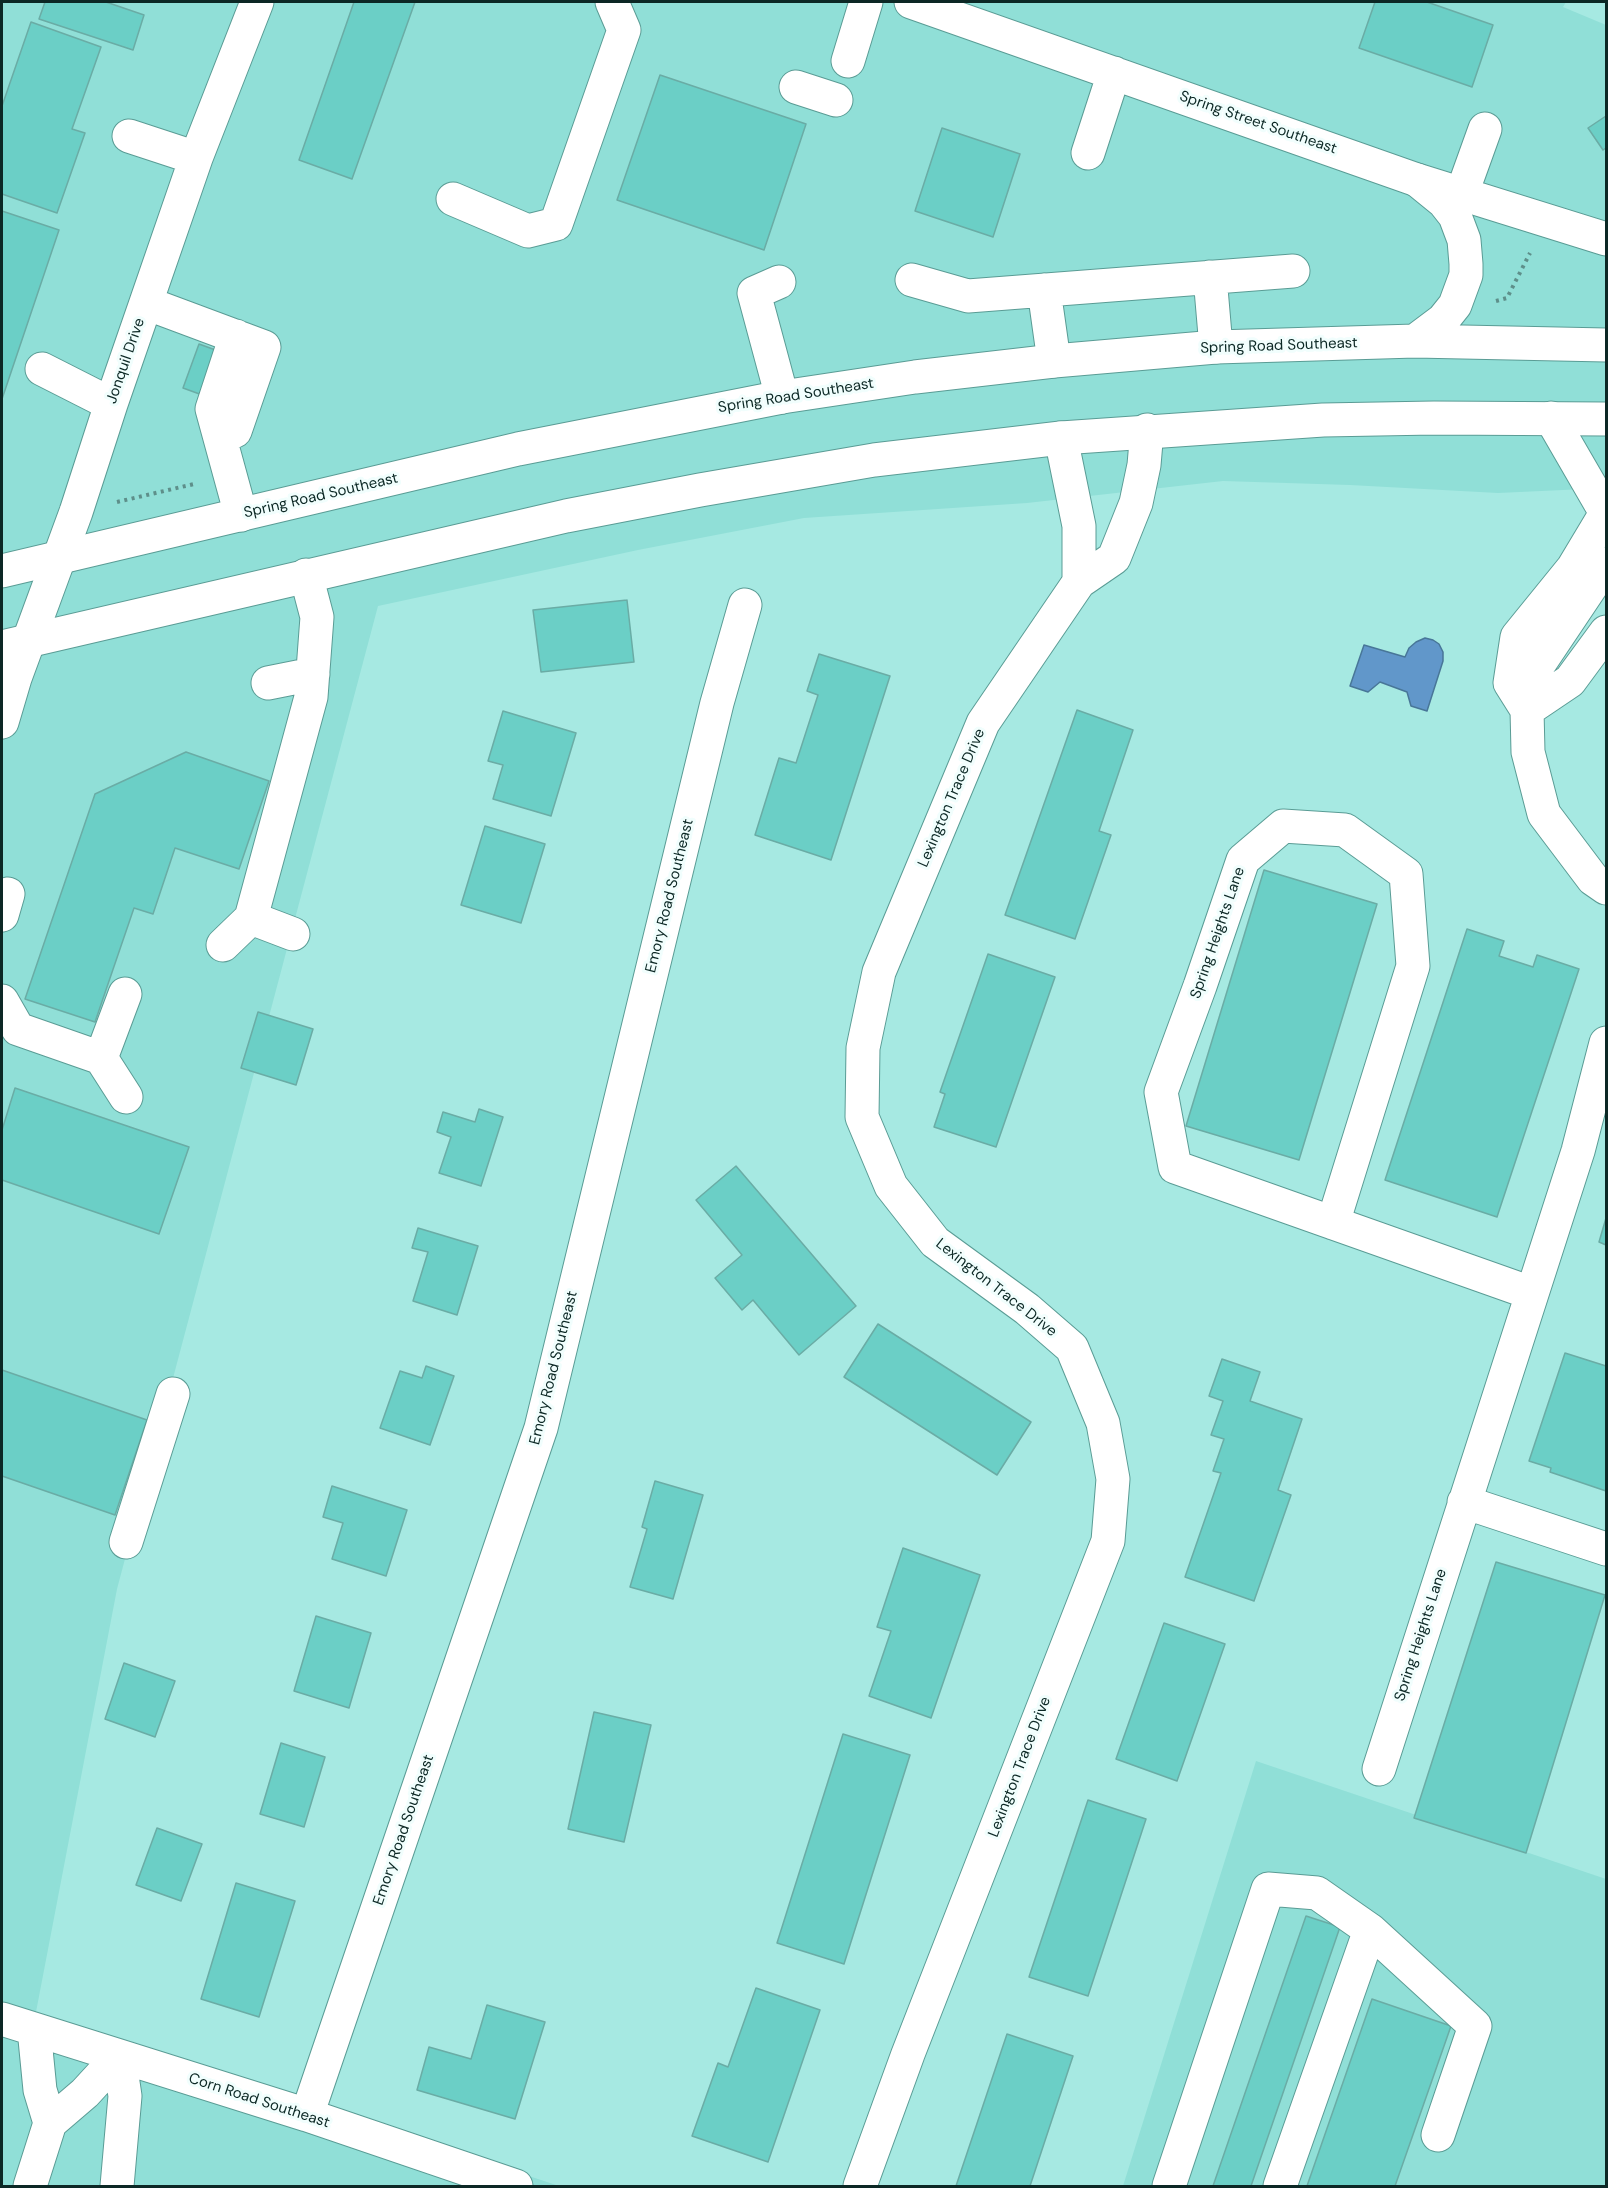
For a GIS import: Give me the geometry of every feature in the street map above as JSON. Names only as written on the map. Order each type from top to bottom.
[{"type":"street","name":"Jonquil Drive","points":[[2,722],[15,644],[60,557],[196,158],[257,2]]},
{"type":"street","points":[[453,199],[528,231],[556,224],[624,30],[612,2]]},
{"type":"street","points":[[848,61],[866,2]]},
{"type":"street","name":"Spring Street Southeast","points":[[910,2],[1417,180],[1606,239]]},
{"type":"street","points":[[1088,153],[1114,73]]},
{"type":"street","points":[[796,87],[836,100]]},
{"type":"street","points":[[1462,193],[1485,129]]},
{"type":"street","points":[[129,136],[196,158]]},
{"type":"street","points":[[1414,341],[1443,320],[1455,305],[1466,275],[1467,264],[1464,240],[1455,216],[1444,202],[1417,180]]},
{"type":"street","points":[[912,280],[968,296],[1293,271]]},
{"type":"street","points":[[1210,277],[1216,347]]},
{"type":"street","points":[[779,282],[754,293],[782,397]]},
{"type":"street","points":[[1044,290],[1054,361]]},
{"type":"street","points":[[146,303],[264,347],[235,431],[215,420],[240,515]]},
{"type":"street","name":"Spring Road Southeast","points":[[2,571],[518,449],[782,397],[962,370],[1216,347],[1414,341],[1606,345]]},
{"type":"street","points":[[42,369],[111,404]]},
{"type":"street","points":[[1551,418],[1606,513],[1606,528]]},
{"type":"street","points":[[15,644],[566,516],[874,460],[1147,430],[1323,420],[1606,419]]},
{"type":"street","name":"Lexington Trace Drive","points":[[860,2187],[908,2054],[1108,1541],[1113,1479],[1103,1424],[1072,1348],[1027,1309],[934,1242],[891,1186],[862,1117],[863,1047],[879,972],[983,723],[1079,582],[1114,558],[1136,503],[1144,465],[1147,430]]},
{"type":"street","points":[[1061,438],[1079,526],[1079,582]]},
{"type":"street","points":[[1527,710],[1510,683],[1517,638],[1573,568],[1606,513]]},
{"type":"street","points":[[1606,564],[1537,667],[1527,710],[1528,752],[1544,814],[1593,879],[1606,888]]},
{"type":"street","points":[[223,945],[251,918],[311,697],[317,617],[306,575]]},
{"type":"street","name":"Emory Road Southeast","points":[[307,2115],[541,1428],[717,704],[745,605]]},
{"type":"street","points":[[1527,710],[1570,681],[1606,632]]},
{"type":"street","points":[[268,683],[313,674]]},
{"type":"street","name":"Spring Heights Lane","points":[[1333,1223],[1413,966],[1406,873],[1345,830],[1283,826],[1243,860],[1161,1092],[1175,1167],[1333,1223],[1531,1293]]},
{"type":"street","points":[[251,918],[292,934]]},
{"type":"street","points":[[101,1058],[125,994]]},
{"type":"street","points":[[2,1001],[18,1029],[101,1058],[126,1097]]},
{"type":"street","name":"Spring Heights Lane","points":[[1379,1769],[1578,1151],[1606,1043]]},
{"type":"street","points":[[126,1542],[173,1394]]},
{"type":"street","points":[[1464,1502],[1606,1549]]},
{"type":"street","points":[[1169,2187],[1268,1889],[1317,1893],[1370,1930],[1475,2026],[1438,2136]]},
{"type":"street","points":[[1280,2187],[1370,1930]]},
{"type":"street","name":"Corn Road Southeast","points":[[2,2019],[307,2115],[516,2187]]},
{"type":"street","points":[[34,2029],[40,2090],[50,2123]]},
{"type":"street","points":[[30,2187],[50,2123],[85,2093],[119,2056]]},
{"type":"street","points":[[117,2187],[125,2096],[119,2056]]},
{"type":"shaded area","points":[[2,2],[1566,2],[1563,7],[1606,25],[1606,488],[1498,493],[1223,481],[1027,503],[804,518],[638,550],[378,606],[117,1589],[36,2012],[559,2186],[2,2186]]},
{"type":"shaded area","points":[[1425,638],[1439,644],[1443,652],[1443,661],[1427,711],[1411,706],[1407,692],[1380,682],[1368,692],[1350,686],[1364,645],[1405,657],[1409,648]]},
{"type":"shaded area","points":[[1256,1761],[1606,1879],[1606,2186],[1123,2186]]},
{"type":"building","points":[[45,2],[106,2],[144,15],[133,50],[39,19]]},
{"type":"building","points":[[354,2],[415,2],[352,179],[299,160]]},
{"type":"building","points":[[1375,2],[1427,2],[1493,25],[1472,87],[1359,48]]},
{"type":"building","points":[[31,22],[101,47],[72,129],[85,133],[57,213],[2,194],[2,106]]},
{"type":"building","points":[[660,75],[806,124],[764,250],[617,200]]},
{"type":"building","points":[[1606,116],[1606,148],[1603,150],[1588,128]]},
{"type":"building","points":[[942,128],[1020,154],[993,237],[915,211]]},
{"type":"building","points":[[2,211],[59,230],[2,399]]},
{"type":"building","points":[[199,344],[221,352],[205,396],[183,388]]},
{"type":"building","points":[[627,600],[634,662],[541,672],[533,610]]},
{"type":"building","points":[[819,654],[890,676],[831,860],[755,835],[779,758],[796,763],[818,695],[807,691]]},
{"type":"building","points":[[1077,710],[1133,730],[1099,831],[1111,835],[1075,939],[1005,915]]},
{"type":"building","points":[[503,711],[576,733],[551,816],[493,799],[503,765],[488,761]]},
{"type":"building","points":[[186,752],[269,781],[239,869],[175,848],[153,914],[134,908],[95,1022],[25,999],[95,794]]},
{"type":"building","points":[[485,826],[545,844],[521,923],[461,905]]},
{"type":"building","points":[[1264,870],[1377,904],[1299,1160],[1186,1126]]},
{"type":"building","points":[[1467,929],[1504,941],[1499,956],[1533,967],[1537,955],[1579,969],[1497,1217],[1385,1180]]},
{"type":"building","points":[[988,954],[1055,977],[996,1147],[934,1127],[945,1094],[940,1092]]},
{"type":"building","points":[[258,1012],[313,1029],[296,1085],[241,1068]]},
{"type":"building","points":[[15,1088],[189,1147],[159,1234],[2,1180],[2,1130]]},
{"type":"building","points":[[479,1109],[503,1117],[481,1186],[439,1173],[451,1137],[437,1132],[443,1112],[475,1122]]},
{"type":"building","points":[[736,1166],[856,1306],[799,1355],[753,1300],[742,1310],[715,1278],[742,1255],[696,1200]]},
{"type":"building","points":[[1606,1218],[1606,1245],[1599,1242]]},
{"type":"building","points":[[418,1228],[478,1246],[457,1315],[413,1301],[428,1252],[412,1248]]},
{"type":"building","points":[[878,1324],[1031,1422],[997,1475],[844,1377]]},
{"type":"building","points":[[1565,1353],[1606,1366],[1606,1491],[1550,1472],[1551,1468],[1529,1461]]},
{"type":"building","points":[[1222,1359],[1260,1372],[1250,1401],[1302,1419],[1278,1490],[1291,1495],[1254,1601],[1185,1577],[1221,1473],[1213,1471],[1224,1439],[1211,1435],[1223,1401],[1209,1396]]},
{"type":"building","points":[[426,1366],[454,1376],[430,1445],[380,1428],[400,1371],[422,1378]]},
{"type":"building","points":[[2,1370],[147,1420],[115,1515],[2,1476]]},
{"type":"building","points":[[655,1481],[703,1495],[673,1599],[630,1587],[647,1529],[642,1527]]},
{"type":"building","points":[[332,1486],[407,1510],[386,1576],[332,1559],[343,1523],[323,1517]]},
{"type":"building","points":[[903,1548],[980,1575],[931,1718],[869,1696],[891,1631],[877,1627]]},
{"type":"building","points":[[1496,1562],[1605,1595],[1526,1853],[1414,1818]]},
{"type":"building","points":[[316,1616],[371,1633],[349,1708],[294,1691]]},
{"type":"building","points":[[1164,1623],[1225,1644],[1177,1781],[1116,1759]]},
{"type":"building","points":[[124,1663],[175,1681],[155,1737],[105,1719]]},
{"type":"building","points":[[594,1712],[651,1725],[624,1842],[568,1829]]},
{"type":"building","points":[[843,1734],[910,1755],[844,1964],[777,1943]]},
{"type":"building","points":[[281,1743],[325,1757],[304,1827],[260,1814]]},
{"type":"building","points":[[1088,1800],[1146,1819],[1088,1996],[1029,1977]]},
{"type":"building","points":[[157,1828],[202,1844],[181,1901],[136,1885]]},
{"type":"building","points":[[236,1883],[295,1901],[259,2017],[201,1999]]},
{"type":"building","points":[[1306,1916],[1340,1927],[1251,2186],[1213,2186]]},
{"type":"building","points":[[756,1988],[820,2010],[768,2162],[692,2136],[718,2063],[728,2067]]},
{"type":"building","points":[[1372,1999],[1451,2026],[1395,2186],[1307,2186]]},
{"type":"building","points":[[487,2005],[545,2022],[515,2119],[417,2090],[429,2047],[471,2059]]},
{"type":"building","points":[[1007,2034],[1073,2056],[1030,2186],[956,2186]]}]
